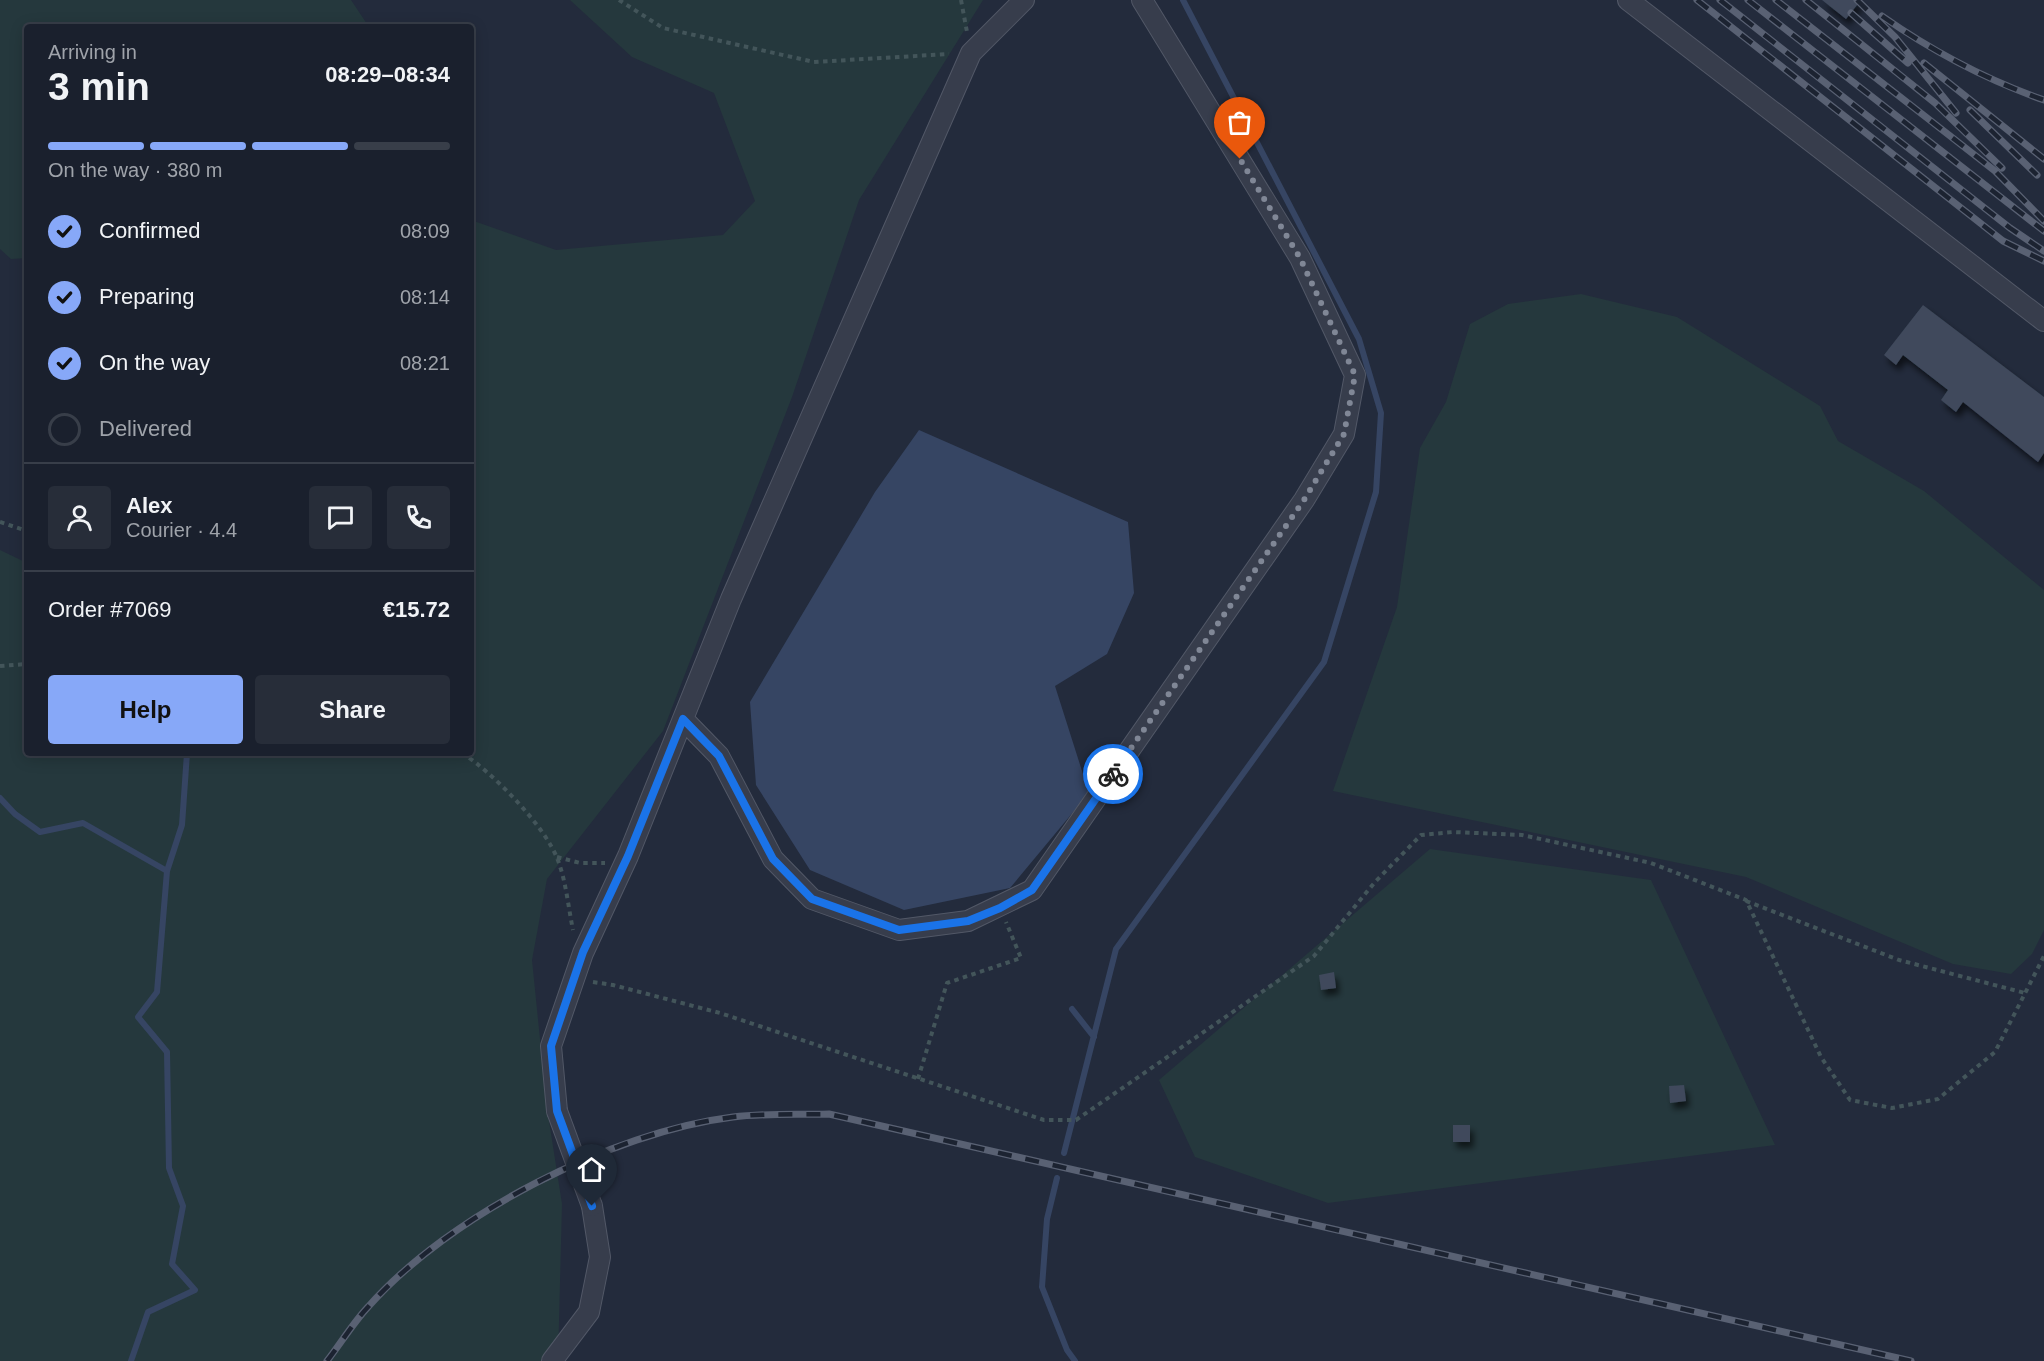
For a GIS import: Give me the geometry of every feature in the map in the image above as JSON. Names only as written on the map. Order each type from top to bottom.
[{"type":"street","points":[[552,1361],[589,1312],[600,1257],[592,1206],[557,1111],[551,1046],[583,952],[628,856],[731,599],[971,53],[1024,0]]},
{"type":"street","points":[[683,719],[719,756],[773,859],[812,899],[899,930],[968,921],[1000,908],[1032,890],[1304,500],[1344,434],[1355,375],[1300,258],[1142,0]]},
{"type":"street","points":[[1628,0],[2044,321]]},
{"type":"path","points":[[619,0],[663,28],[814,62],[971,53],[961,0]]},
{"type":"path","points":[[0,522],[24,530]]},
{"type":"path","points":[[0,666],[24,664]]},
{"type":"path","points":[[466,756],[496,780],[525,812],[557,857],[575,937],[583,952]]},
{"type":"path","points":[[574,980],[613,985],[720,1013],[1044,1120],[1076,1120],[1314,956],[1375,882],[1421,835],[1453,832],[1522,835],[1651,863],[1899,960],[2025,993]]},
{"type":"path","points":[[557,857],[580,863],[597,863],[628,856]]},
{"type":"path","points":[[1746,900],[1821,1057],[1850,1100],[1892,1108],[1938,1099],[1995,1052],[2044,956]]},
{"type":"path","points":[[918,1079],[947,983],[1021,958],[1000,908]]},
{"type":"green space","points":[[0,0],[351,0],[367,24],[24,24],[24,258],[11,259],[0,249]]},
{"type":"green space","points":[[570,0],[983,0],[859,200],[792,397],[663,731],[547,879],[532,960],[547,1108],[562,1204],[558,1361],[0,1361],[0,550],[24,562],[24,756],[474,756],[474,221],[556,250],[723,235],[755,201],[714,93],[632,57]]},
{"type":"green space","points":[[1581,294],[1677,317],[1820,406],[1838,441],[1924,491],[2044,590],[2044,930],[2032,954],[2011,974],[1953,964],[1746,877],[1333,791],[1397,607],[1420,448],[1446,402],[1470,324],[1508,304]]},
{"type":"green space","points":[[1430,849],[1651,880],[1775,1145],[1328,1203],[1195,1157],[1159,1080]]},
{"type":"water","points":[[919,430],[1128,522],[1134,593],[1107,654],[1055,686],[1089,793],[1010,888],[904,910],[810,870],[756,785],[750,702],[875,492]]},
{"type":"building","points":[[1822,0],[1861,0],[1846,19]]},
{"type":"building","points":[[1923,305],[2044,397],[2044,453],[2038,462],[1963,402],[1956,412],[1941,400],[1948,390],[1903,355],[1896,365],[1884,355]]},
{"type":"building","points":[[1334,972],[1336,988],[1321,990],[1319,975]]},
{"type":"building","points":[[1684,1085],[1686,1101],[1670,1103],[1669,1086]]},
{"type":"building","points":[[1453,1125],[1470,1125],[1470,1142],[1453,1142]]},
{"type":"waterway","points":[[1064,1153],[1116,949],[1324,662],[1376,492],[1381,413],[1359,339],[1183,0]]},
{"type":"waterway","points":[[167,871],[182,825],[187,756]]},
{"type":"waterway","points":[[0,798],[15,814],[40,832],[83,823],[167,871],[157,992],[138,1017],[167,1052],[169,1168],[183,1206],[172,1264],[195,1290],[148,1312],[131,1361]]},
{"type":"waterway","points":[[1072,1009],[1094,1037]]},
{"type":"waterway","points":[[1057,1178],[1047,1219],[1042,1287],[1067,1350],[1075,1361]]},
{"type":"railway","points":[[1697,0],[2003,241],[2044,261]]},
{"type":"railway","points":[[1720,0],[2010,228],[2044,251]]},
{"type":"railway","points":[[1748,0],[2044,231]]},
{"type":"railway","points":[[1776,0],[1995,171],[2044,221]]},
{"type":"railway","points":[[1806,0],[1935,103],[2002,168]]},
{"type":"railway","points":[[1857,0],[1895,37],[1956,113]]},
{"type":"railway","points":[[1851,13],[1908,63]]},
{"type":"railway","points":[[1882,16],[1960,64],[2044,100]]},
{"type":"railway","points":[[1924,63],[2044,159]]},
{"type":"railway","points":[[1970,110],[2037,175]]},
{"type":"railway","points":[[327,1361],[363,1313],[402,1273],[442,1241],[487,1210],[535,1183],[586,1159],[636,1140],[686,1126],[733,1117],[829,1114],[1911,1361]]},
{"type":"way so far","points":[[1113,774],[1304,500],[1344,434],[1355,375],[1300,258],[1240,159]]},
{"type":"route","points":[[592,1206],[557,1111],[551,1046],[583,952],[628,856],[683,719],[719,756],[739,799],[773,859],[812,899],[899,930],[968,921],[1000,908],[1032,890],[1113,774]]}]
